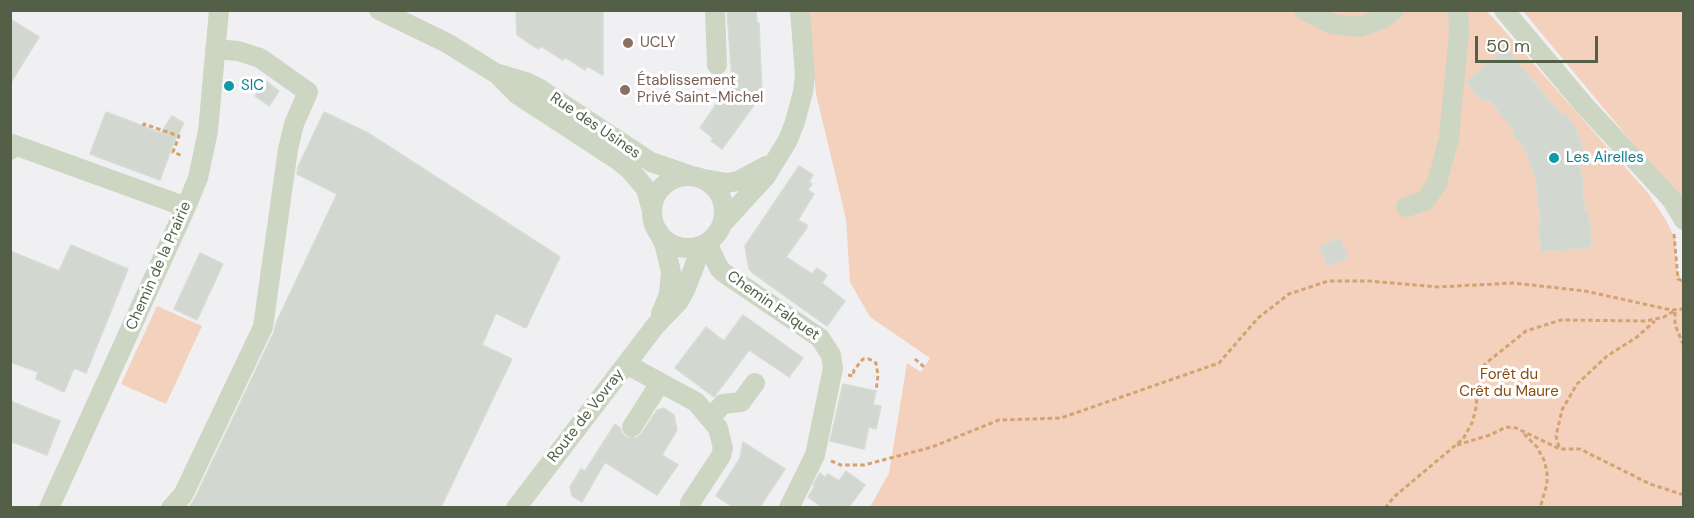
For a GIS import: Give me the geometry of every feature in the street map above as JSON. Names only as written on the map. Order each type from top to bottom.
[{"type":"street","name":"Chemin de la Prairie","points":[[49,507],[198,178],[208,131],[219,10]]},
{"type":"street","name":"Rue des Usines","points":[[379,10],[447,43],[496,74],[518,95],[630,170],[646,189],[652,212]]},
{"type":"street","points":[[716,10],[717,65]]},
{"type":"street","points":[[775,159],[760,171],[738,181],[727,183],[684,176],[666,183],[654,201],[652,212],[653,222],[658,232],[664,239],[680,248],[690,249],[707,243],[765,176],[788,140],[803,93],[805,76],[800,10]]},
{"type":"street","points":[[1304,10],[1332,24],[1360,27],[1382,19],[1394,10]]},
{"type":"street","points":[[1406,207],[1425,201],[1437,183],[1449,138],[1459,33],[1458,10]]},
{"type":"street","points":[[1504,10],[1584,105],[1672,200],[1683,220]]},
{"type":"street","points":[[171,507],[183,495],[262,327],[288,149],[294,124],[308,92],[260,58],[238,51],[215,49]]},
{"type":"street","name":"Rue des Usines","points":[[496,74],[526,82],[540,89],[651,162],[698,177]]},
{"type":"street","points":[[11,144],[186,207]]},
{"type":"street","points":[[698,177],[719,192],[725,212],[723,223]]},
{"type":"street","name":"Route de Vovray","points":[[656,325],[669,294],[671,272],[665,246],[658,232]]},
{"type":"street","name":"Route de Vovray","points":[[516,507],[656,325],[679,301],[697,259],[707,243]]},
{"type":"street","name":"Chemin Falquet","points":[[707,243],[716,263],[724,273],[820,338],[830,350],[833,368],[815,455],[789,507]]},
{"type":"street","points":[[626,364],[696,402],[718,428],[723,448],[690,503]]},
{"type":"street","points":[[632,427],[660,383]]},
{"type":"street","points":[[711,417],[723,404],[741,402],[755,383]]},
{"type":"path","points":[[143,126],[144,124],[179,136],[173,152],[183,156]]},
{"type":"path","points":[[1677,256],[1678,279],[1683,282]]},
{"type":"path","points":[[815,455],[841,465],[864,465],[932,447],[999,420],[1061,418],[1219,363],[1258,318],[1289,294],[1328,281],[1368,281],[1439,288],[1513,283],[1585,291],[1676,310],[1683,309]]},
{"type":"path","points":[[1560,449],[1556,436],[1562,410],[1577,384],[1606,356],[1637,338],[1649,325],[1676,310]]},
{"type":"path","points":[[1676,310],[1673,320],[1683,346]]},
{"type":"path","points":[[1385,507],[1468,432],[1472,423],[1478,384],[1485,364],[1526,331],[1561,320],[1646,321],[1661,318],[1670,319],[1675,325]]},
{"type":"path","points":[[853,376],[854,370],[863,360],[869,359],[876,363],[878,375],[876,391]]},
{"type":"path","points":[[915,359],[924,367]]},
{"type":"path","points":[[1455,446],[1510,427],[1560,449],[1580,449],[1650,484],[1683,495]]},
{"type":"path","points":[[1521,430],[1537,447],[1548,472],[1540,507]]},
{"type":"green space","name":"Forêt du Crêt du Maure","points":[[807,11],[1487,11],[1648,193],[1675,239],[1677,270],[1684,284],[1683,507],[870,507],[889,473],[907,363],[921,372],[930,358],[870,317],[850,282],[846,219],[816,94]]},
{"type":"green space","points":[[1523,11],[1683,11],[1683,204]]},
{"type":"green space","points":[[157,306],[202,326],[166,404],[121,384]]},
{"type":"building","points":[[516,10],[603,10],[603,75],[587,66],[585,70],[565,57],[563,60],[541,46],[538,49],[517,35]]},
{"type":"building","points":[[727,10],[756,10],[757,23],[759,23],[762,94],[722,149],[711,141],[713,138],[700,128],[732,81]]},
{"type":"building","points":[[10,19],[39,37],[10,84]]},
{"type":"building","name":"Les Airelles","points":[[1506,48],[1561,115],[1564,113],[1576,128],[1583,149],[1579,150],[1585,212],[1588,211],[1592,247],[1541,252],[1538,226],[1541,225],[1535,176],[1524,147],[1512,133],[1514,130],[1487,98],[1483,102],[1466,82]]},
{"type":"building","points":[[266,81],[279,91],[269,106],[255,96]]},
{"type":"building","points":[[106,112],[161,133],[172,116],[184,123],[174,142],[160,180],[90,154]]},
{"type":"building","points":[[324,112],[368,133],[560,257],[526,328],[496,313],[482,345],[512,359],[441,507],[189,507],[274,332],[276,323],[337,194],[297,174],[298,167]]},
{"type":"building","points":[[799,166],[813,175],[809,182],[812,184],[808,190],[814,194],[798,220],[808,226],[786,257],[812,274],[817,268],[827,275],[822,283],[845,301],[827,326],[749,269],[745,246]]},
{"type":"building","points":[[1340,238],[1348,258],[1328,266],[1320,247]]},
{"type":"building","points":[[71,245],[128,269],[86,373],[74,368],[64,392],[36,379],[38,372],[10,362],[10,251],[59,271]]},
{"type":"building","points":[[200,253],[223,264],[197,320],[174,309]]},
{"type":"building","points":[[743,315],[803,358],[789,377],[749,350],[714,397],[675,368],[706,327],[724,341]]},
{"type":"building","points":[[843,384],[876,391],[873,405],[881,406],[876,429],[869,427],[864,449],[830,441]]},
{"type":"building","points":[[10,401],[60,421],[47,455],[10,441]]},
{"type":"building","points":[[664,408],[674,415],[677,430],[662,455],[678,465],[657,495],[605,462],[582,502],[572,496],[570,487],[581,469],[585,471],[615,424],[626,437],[637,438],[657,410]]},
{"type":"building","points":[[743,442],[785,469],[760,507],[733,507],[716,496],[740,458]]},
{"type":"building","points":[[846,471],[865,485],[849,507],[822,507],[808,497],[820,473],[825,477],[828,474],[839,481]]},
{"type":"place","name":"UCLY","points":[[628,43]]},
{"type":"place","name":"SIC","points":[[229,86]]},
{"type":"place","name":"Établissement Privé Saint-Michel","points":[[625,90]]},
{"type":"place","name":"Les Airelles","points":[[1554,158]]}]
